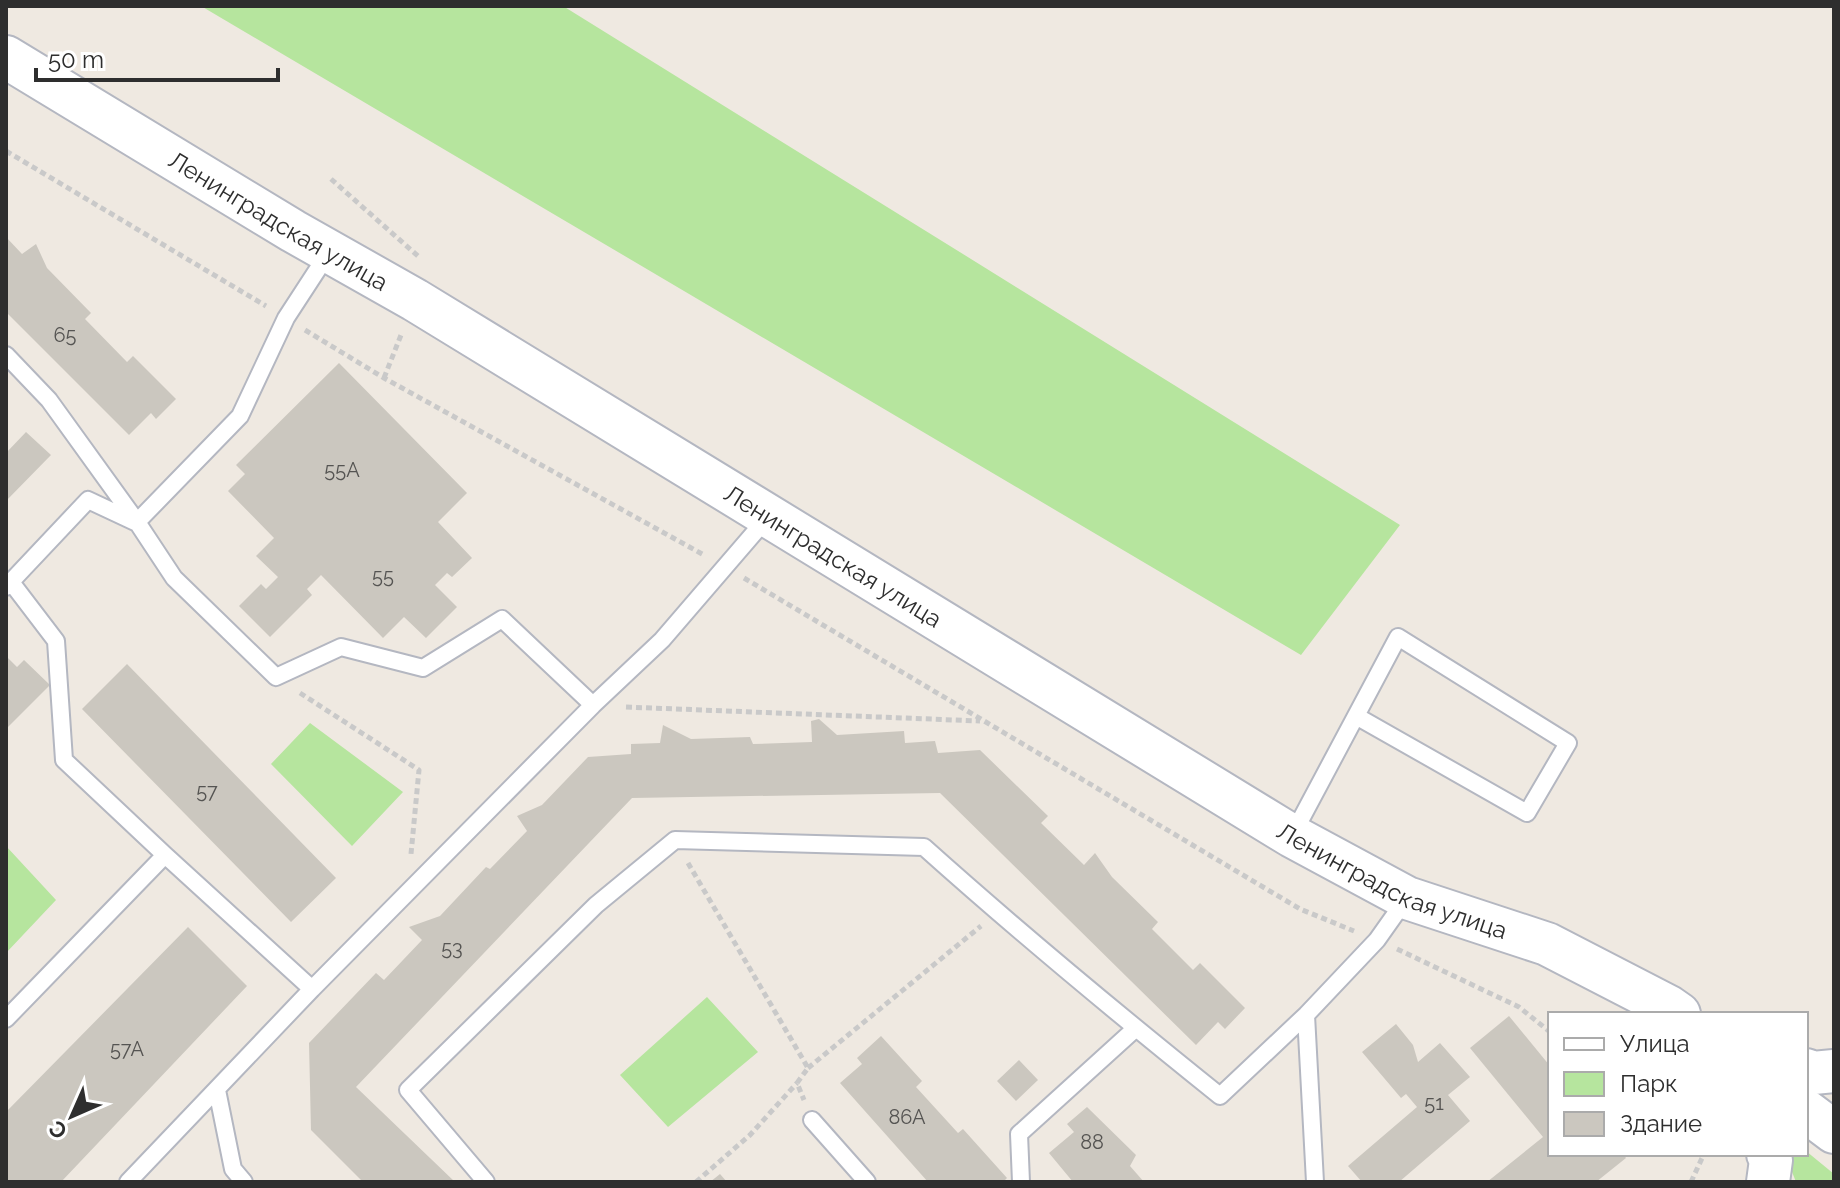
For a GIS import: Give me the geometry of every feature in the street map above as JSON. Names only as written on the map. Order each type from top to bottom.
[{"type":"street","name":"Ленинградская улица","points":[[6,57],[329,252],[415,300],[1292,836],[1407,898],[1547,944],[1677,1012]]},
{"type":"street","points":[[1808,1071],[1834,1071]]},
{"type":"street","points":[[1808,1112],[1834,1132]]},
{"type":"street","points":[[1768,1182],[1769,1156]]},
{"type":"lane","points":[[137,522],[240,416],[286,318],[329,252]]},
{"type":"lane","points":[[6,355],[49,400],[174,578],[276,677],[341,647],[423,668],[502,619],[593,705]]},
{"type":"lane","points":[[137,522],[88,500],[8,585],[56,641],[64,760],[312,989]]},
{"type":"lane","points":[[128,1182],[312,989],[593,705],[662,640],[768,516]]},
{"type":"lane","points":[[1292,836],[1398,637],[1568,743],[1527,813],[1356,716]]},
{"type":"lane","points":[[486,1182],[408,1090],[596,905],[675,840],[924,847],[997,912],[1220,1096],[1306,1015],[1377,940],[1407,898]]},
{"type":"lane","points":[[6,1019],[165,855]]},
{"type":"lane","points":[[1306,1015],[1315,1182]]},
{"type":"lane","points":[[1021,1182],[1019,1134],[1136,1028]]},
{"type":"lane","points":[[217,1090],[233,1169],[244,1182]]},
{"type":"lane","points":[[812,1120],[867,1182]]},
{"type":"path","points":[[6,151],[384,378],[725,567],[1300,909],[1377,940],[1519,1007],[1548,1030]]},
{"type":"path","points":[[276,677],[419,770],[407,893]]},
{"type":"path","points":[[593,705],[984,721]]},
{"type":"path","points":[[675,840],[808,1068]]},
{"type":"path","points":[[696,1182],[750,1135],[808,1068],[997,912]]},
{"type":"path","points":[[797,1083],[812,1120]]},
{"type":"path","points":[[1691,1182],[1703,1156]]},
{"type":"green space","points":[[201,6],[563,6],[1400,525],[1301,655]]},
{"type":"green space","points":[[310,723],[403,792],[352,846],[271,764]]},
{"type":"green space","points":[[6,846],[56,900],[6,953]]},
{"type":"green space","points":[[707,997],[758,1052],[668,1127],[620,1075]]},
{"type":"green space","points":[[1808,1153],[1834,1174],[1834,1182],[1796,1182],[1786,1156],[1808,1156]]},
{"type":"building","points":[[6,237],[22,254],[36,244],[47,268],[91,313],[85,319],[127,362],[133,356],[176,399],[156,419],[151,413],[129,435],[6,312]]},
{"type":"building","points":[[339,363],[467,493],[438,522],[472,558],[452,577],[447,573],[435,585],[457,607],[426,638],[404,617],[383,638],[321,575],[307,589],[312,595],[270,637],[239,606],[261,584],[266,589],[278,577],[256,556],[274,538],[228,491],[245,474],[236,465]]},
{"type":"building","points":[[26,432],[51,455],[6,501],[6,453]]},
{"type":"building","points":[[6,656],[17,667],[24,660],[50,685],[6,729]]},
{"type":"building","points":[[127,664],[336,878],[291,922],[82,709]]},
{"type":"building","points":[[819,719],[837,735],[904,731],[905,743],[935,741],[938,753],[980,750],[1048,816],[1041,823],[1084,865],[1095,853],[1112,877],[1158,922],[1152,929],[1193,970],[1200,963],[1245,1008],[1225,1029],[1218,1022],[1196,1045],[940,793],[632,798],[356,1087],[455,1182],[363,1182],[311,1130],[309,1043],[376,973],[384,980],[422,940],[409,927],[440,916],[486,867],[490,869],[527,831],[517,816],[542,805],[588,757],[631,754],[631,744],[660,743],[663,725],[691,739],[750,737],[753,744],[812,742],[811,721]]},
{"type":"building","points":[[188,927],[247,986],[61,1182],[6,1182],[6,1112]]},
{"type":"building","points":[[1509,1016],[1548,1064],[1548,1156],[1626,1158],[1596,1182],[1487,1182],[1543,1137],[1470,1048]]},
{"type":"building","points":[[1396,1024],[1413,1045],[1418,1062],[1440,1043],[1470,1077],[1448,1095],[1470,1121],[1399,1182],[1362,1182],[1348,1166],[1417,1107],[1406,1094],[1401,1098],[1362,1052]]},
{"type":"building","points":[[881,1036],[922,1081],[916,1087],[958,1133],[963,1129],[1007,1178],[1003,1182],[928,1182],[840,1083],[862,1064],[857,1058]]},
{"type":"building","points":[[1019,1060],[1038,1080],[1016,1101],[997,1081]]},
{"type":"building","points":[[1087,1107],[1136,1155],[1130,1166],[1144,1182],[1073,1182],[1049,1153],[1074,1132],[1067,1124]]},
{"type":"building","points":[[720,1174],[727,1182],[710,1182]]}]
